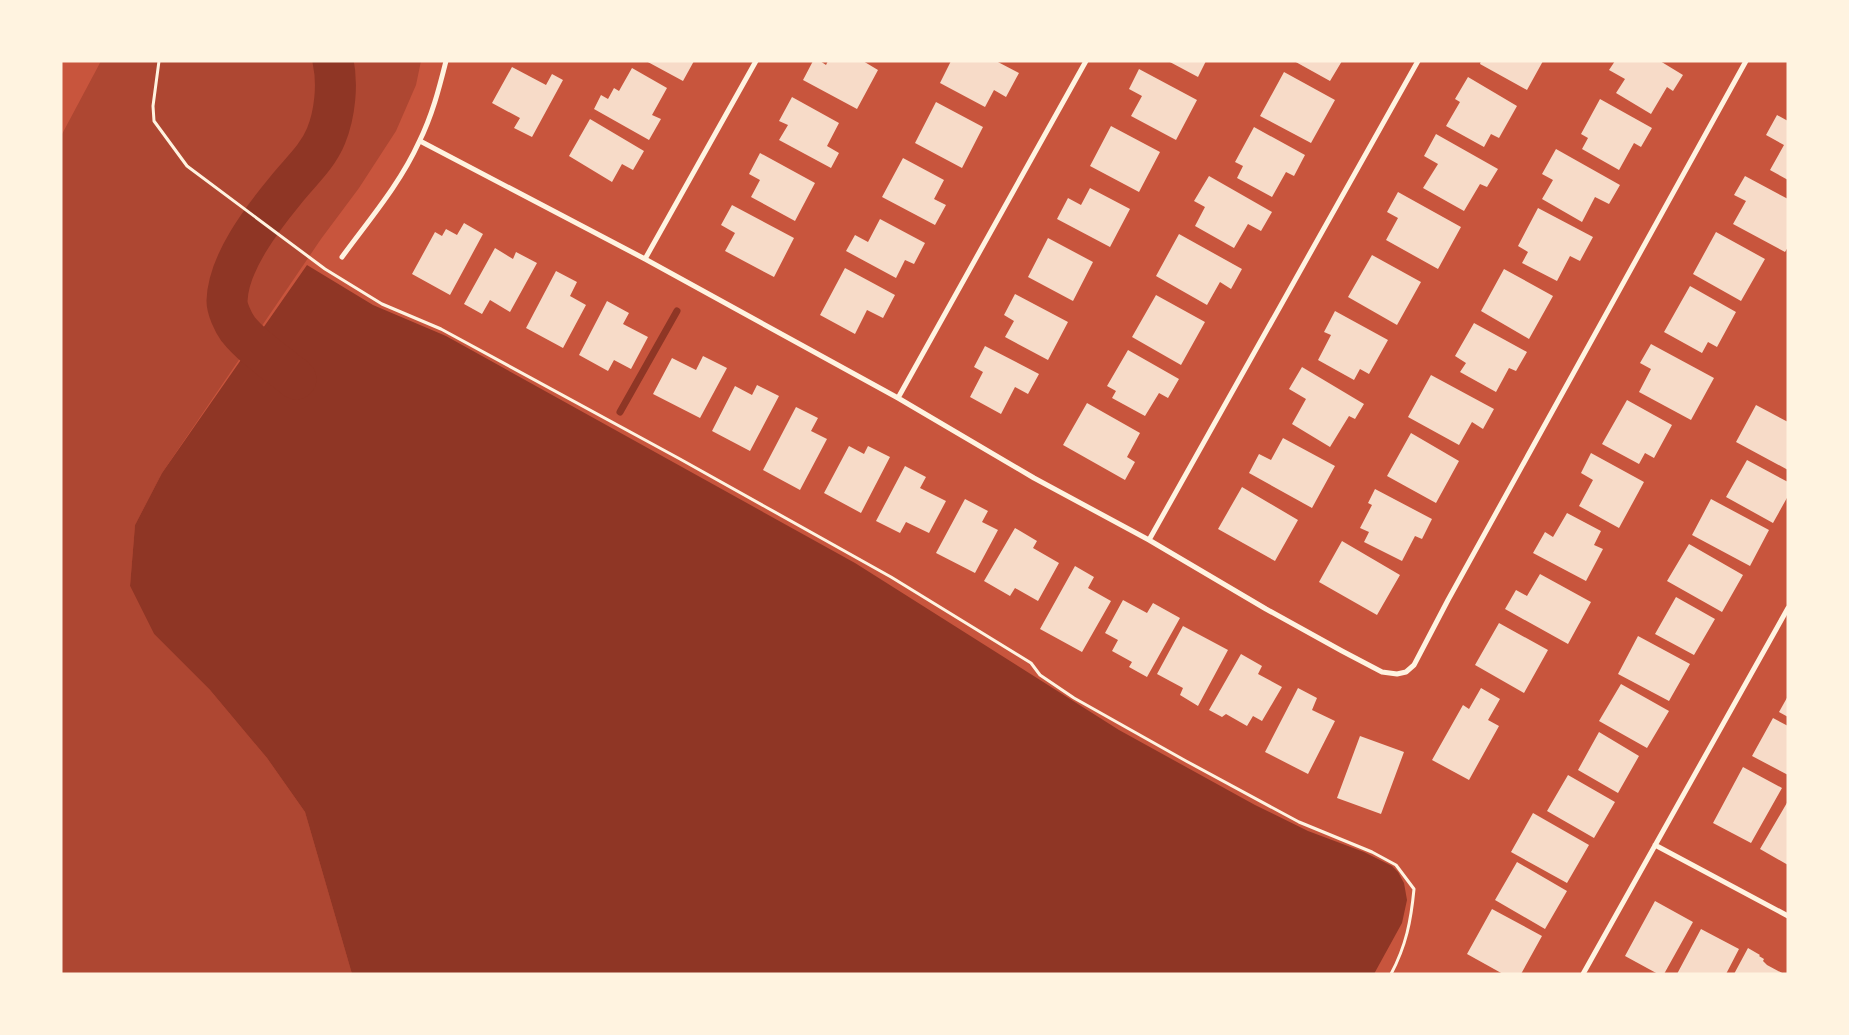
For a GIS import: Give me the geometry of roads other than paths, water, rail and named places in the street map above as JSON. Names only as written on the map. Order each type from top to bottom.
[{"type":"street","points":[[342,257],[380,206],[420,142],[437,97],[446,61]]},
{"type":"street","points":[[645,259],[756,61]]},
{"type":"street","points":[[898,398],[1086,61]]},
{"type":"street","points":[[1149,540],[1260,346],[1418,61]]},
{"type":"street","points":[[420,142],[645,259],[898,398],[1034,478],[1149,540],[1266,609],[1382,672],[1397,674],[1406,672],[1414,665],[1448,600],[1746,61]]},
{"type":"street","points":[[1583,974],[1788,608]]},
{"type":"street","points":[[1656,845],[1788,916]]},
{"type":"waterway","points":[[296,379],[244,336],[232,319],[227,301],[233,272],[248,242],[276,202],[313,158],[326,136],[332,118],[335,99],[335,70],[333,61]]},
{"type":"waterway","points":[[620,412],[677,311]]}]
